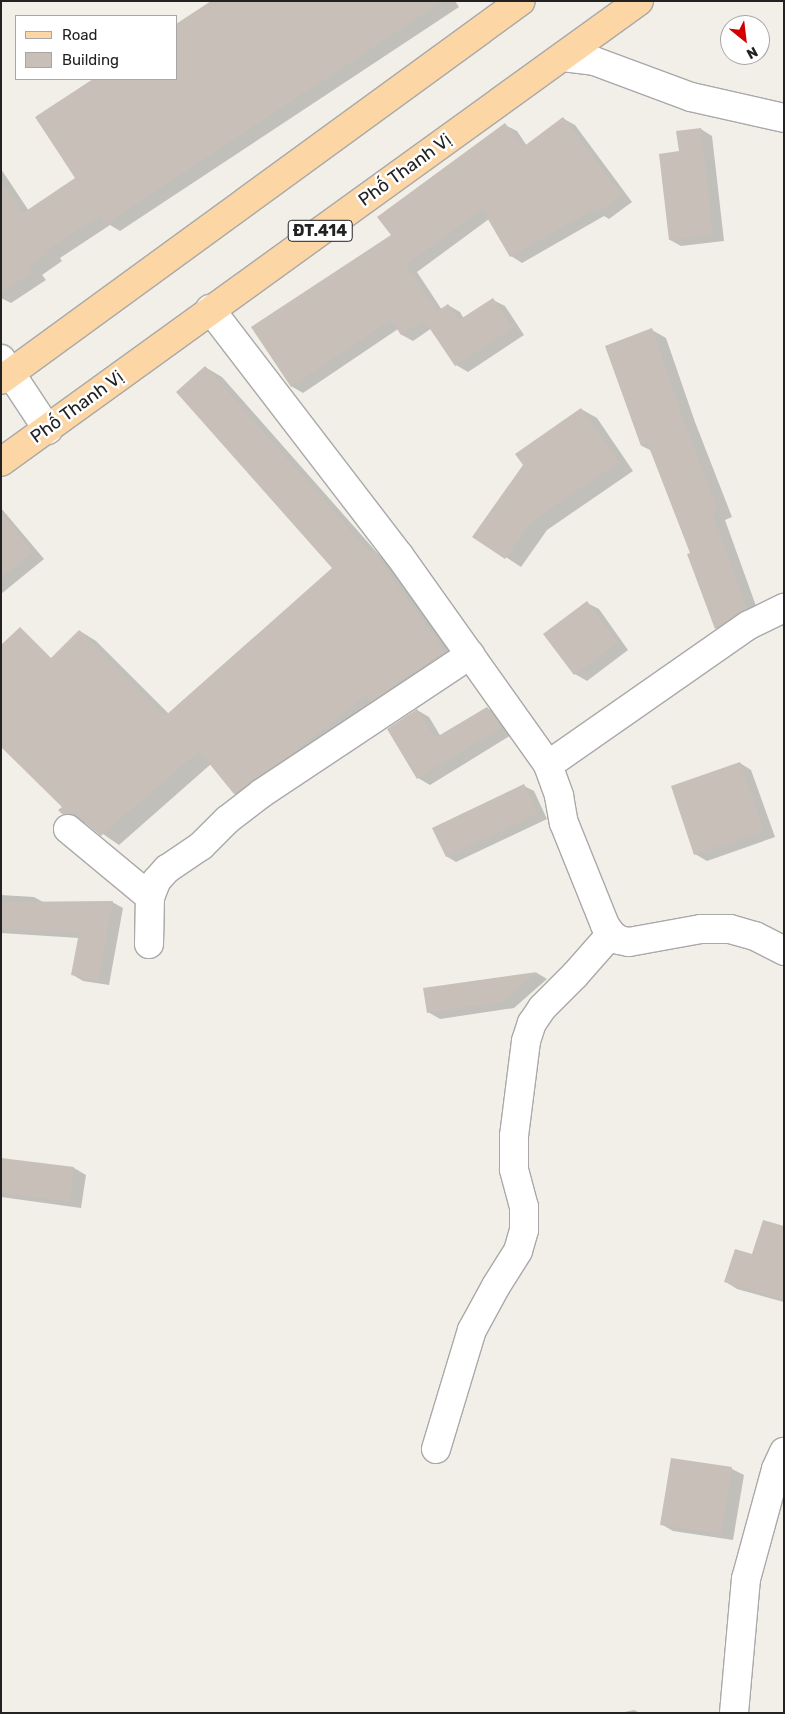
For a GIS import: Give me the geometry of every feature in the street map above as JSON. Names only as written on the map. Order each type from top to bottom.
[{"type":"main road","points":[[4,371],[521,1]]},
{"type":"main road","name":"Phố Thanh Vị","points":[[1,462],[48,430],[210,309],[639,1]]},
{"type":"street","points":[[563,57],[594,61],[691,98],[784,118]]},
{"type":"street","points":[[210,309],[399,555],[548,765],[559,796],[564,824],[605,925],[612,934],[619,940],[629,942],[701,929],[730,929],[755,936],[784,951]]},
{"type":"street","points":[[4,371],[48,430]]},
{"type":"street","points":[[548,765],[749,625],[784,608]]},
{"type":"street","points":[[149,944],[150,897],[157,880],[167,869],[201,846],[227,820],[262,793],[470,655]]},
{"type":"street","points":[[68,829],[150,897]]},
{"type":"street","points":[[436,1449],[472,1330],[518,1251],[524,1230],[524,1207],[514,1168],[514,1136],[526,1041],[532,1023],[542,1008],[576,975],[612,934]]},
{"type":"street","points":[[734,1713],[746,1579],[776,1469],[784,1452]]},
{"type":"building","points":[[211,1],[443,1],[106,224],[100,216],[47,250],[49,253],[29,266],[33,272],[1,293],[1,180],[23,213],[75,178],[35,117],[91,80],[178,80],[178,23]]},
{"type":"building","points":[[563,117],[622,195],[597,213],[594,209],[510,257],[482,209],[406,265],[437,311],[401,335],[391,320],[291,387],[251,327],[391,235],[377,217],[505,123],[523,147]]},
{"type":"building","points":[[701,128],[713,235],[669,240],[659,154],[679,151],[676,131]]},
{"type":"building","points":[[493,298],[513,328],[455,366],[424,320],[448,304],[459,320]]},
{"type":"building","points":[[652,328],[681,413],[718,510],[712,512],[747,609],[715,629],[687,554],[690,553],[647,442],[641,446],[605,346]]},
{"type":"building","points":[[205,366],[370,552],[373,550],[445,651],[370,702],[366,695],[291,755],[234,794],[199,751],[101,836],[78,817],[62,814],[58,810],[62,807],[1,747],[1,645],[20,627],[51,658],[79,630],[165,716],[332,568],[176,392]]},
{"type":"building","points":[[581,408],[619,462],[531,522],[505,559],[472,537],[523,465],[515,454]]},
{"type":"building","points":[[1,512],[33,552],[1,578]]},
{"type":"building","points":[[587,601],[618,643],[574,675],[543,634]]},
{"type":"building","points":[[487,707],[502,728],[417,779],[387,729],[417,709],[435,738]]},
{"type":"building","points":[[740,762],[764,831],[694,855],[671,786]]},
{"type":"building","points":[[524,784],[538,814],[446,857],[432,828]]},
{"type":"building","points":[[113,901],[99,980],[71,975],[79,933],[1,929],[1,902]]},
{"type":"building","points":[[537,972],[502,1002],[427,1013],[423,988]]},
{"type":"building","points":[[1,1158],[74,1167],[70,1202],[1,1193]]},
{"type":"building","points":[[763,1220],[784,1226],[784,1300],[724,1282],[735,1249],[752,1254]]},
{"type":"building","points":[[671,1458],[732,1467],[721,1534],[660,1525]]}]
